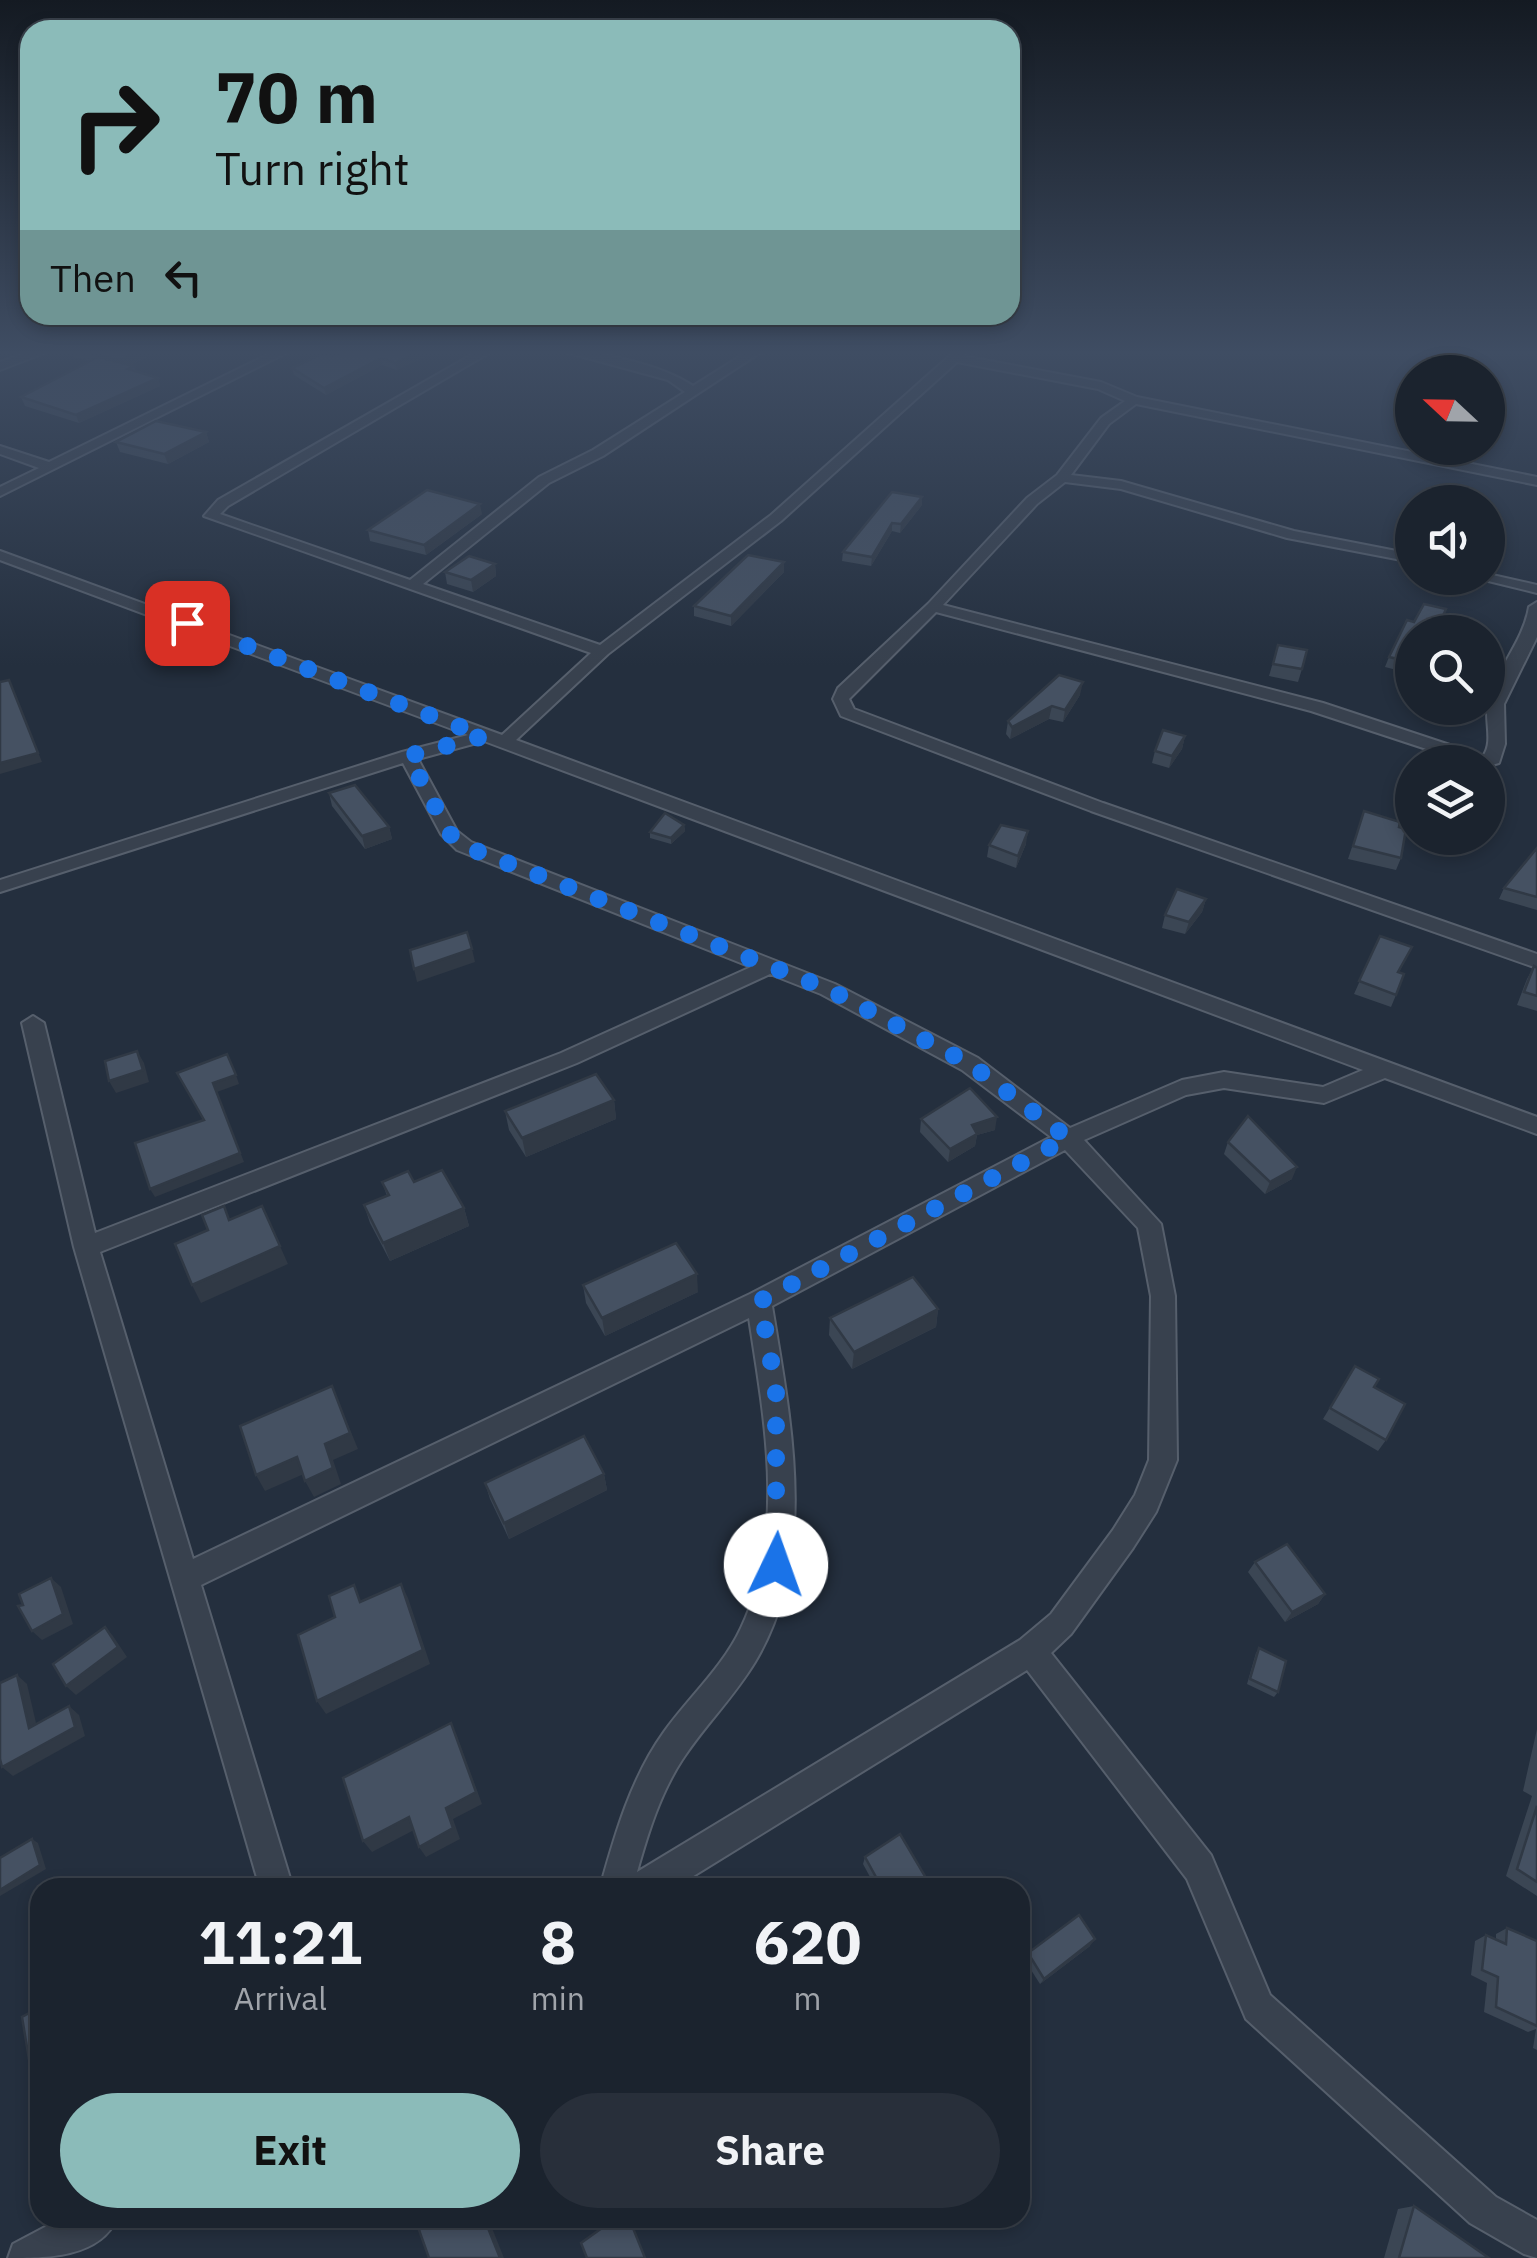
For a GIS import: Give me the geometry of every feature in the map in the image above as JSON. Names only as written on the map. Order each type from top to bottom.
[{"type":"street","points":[[16,455],[50,467]]},
{"type":"street","points":[[0,492],[73,455]]},
{"type":"street","points":[[305,455],[223,503],[210,516],[602,651]]},
{"type":"street","points":[[411,586],[544,480],[593,455]]},
{"type":"street","points":[[504,742],[602,651],[776,518],[846,455]]},
{"type":"street","points":[[1080,455],[1062,478],[1032,500],[934,607],[844,691],[840,698],[846,712],[1097,807],[1537,961]]},
{"type":"street","points":[[1409,455],[1537,481]]},
{"type":"street","points":[[1062,478],[1092,477],[1130,485],[1292,534],[1395,555]]},
{"type":"street","points":[[0,554],[1537,1126]]},
{"type":"street","points":[[1505,583],[1537,589]]},
{"type":"street","points":[[934,607],[1317,707],[1482,762],[1492,759],[1499,745],[1496,704],[1534,635],[1537,607]]},
{"type":"street","points":[[0,886],[408,756],[484,736]]},
{"type":"street","points":[[408,756],[450,834],[464,846],[766,968],[828,989],[970,1064],[1068,1138],[1150,1224],[1163,1296],[1166,1439],[1146,1503],[1061,1624],[1031,1651],[658,1878]]},
{"type":"street","points":[[86,1247],[569,1058],[766,968]]},
{"type":"street","points":[[33,1023],[86,1247],[274,1878]]},
{"type":"street","points":[[187,1578],[760,1301],[1068,1138],[1182,1088],[1224,1080],[1324,1094],[1388,1068]]},
{"type":"street","points":[[619,1878],[631,1836],[670,1749],[754,1635],[776,1565],[776,1388],[760,1301]]},
{"type":"street","points":[[1031,1651],[1199,1867],[1258,2006],[1483,2210],[1537,2240]]},
{"type":"street","points":[[27,2258],[80,2228]]},
{"type":"building","points":[[427,490],[480,504],[424,545],[368,530]]},
{"type":"building","points":[[892,492],[922,497],[901,524],[892,523],[872,557],[843,552]]},
{"type":"building","points":[[748,555],[784,562],[731,616],[694,606]]},
{"type":"building","points":[[469,556],[495,564],[471,580],[445,572]]},
{"type":"building","points":[[1424,604],[1446,609],[1443,615],[1418,615]]},
{"type":"building","points":[[1278,645],[1307,650],[1302,669],[1273,664]]},
{"type":"building","points":[[1059,675],[1083,682],[1065,710],[1052,706],[1012,727],[1008,721]]},
{"type":"building","points":[[9,680],[38,753],[0,763],[0,682]]},
{"type":"building","points":[[1163,730],[1185,736],[1172,756],[1155,751]]},
{"type":"building","points":[[355,785],[389,827],[362,836],[329,793]]},
{"type":"building","points":[[1364,811],[1395,820],[1395,855],[1401,858],[1353,846]]},
{"type":"building","points":[[665,813],[684,825],[671,838],[650,832]]},
{"type":"building","points":[[1001,825],[1028,831],[1018,856],[989,845]]},
{"type":"building","points":[[1537,848],[1537,897],[1504,888]]},
{"type":"building","points":[[1177,889],[1206,899],[1189,922],[1165,915]]},
{"type":"building","points":[[467,932],[472,949],[414,969],[410,950]]},
{"type":"building","points":[[1380,936],[1412,947],[1398,972],[1404,974],[1396,995],[1359,981]]},
{"type":"building","points":[[1534,966],[1537,968],[1537,996],[1524,992]]},
{"type":"building","points":[[137,1051],[143,1070],[109,1081],[105,1061]]},
{"type":"building","points":[[227,1054],[236,1075],[213,1083],[240,1153],[150,1189],[135,1143],[204,1120],[177,1073]]},
{"type":"building","points":[[596,1074],[614,1100],[522,1138],[505,1111]]},
{"type":"building","points":[[970,1088],[997,1117],[972,1125],[977,1134],[950,1149],[921,1119]]},
{"type":"building","points":[[1248,1116],[1297,1167],[1270,1182],[1228,1142]]},
{"type":"building","points":[[442,1170],[464,1208],[383,1243],[364,1205],[389,1195],[382,1182],[408,1171],[414,1182]]},
{"type":"building","points":[[224,1206],[229,1220],[262,1206],[280,1246],[192,1285],[175,1244],[208,1230],[202,1215]]},
{"type":"building","points":[[676,1243],[697,1274],[602,1318],[583,1285]]},
{"type":"building","points":[[913,1277],[938,1309],[854,1352],[830,1318]]},
{"type":"building","points":[[1355,1366],[1379,1379],[1374,1387],[1405,1404],[1386,1440],[1330,1408]]},
{"type":"building","points":[[332,1386],[350,1433],[325,1444],[333,1468],[305,1481],[297,1457],[256,1475],[240,1426]]},
{"type":"building","points":[[584,1436],[604,1474],[504,1523],[485,1483]]},
{"type":"building","points":[[1287,1544],[1325,1594],[1292,1612],[1255,1562]]},
{"type":"building","points":[[51,1578],[63,1614],[32,1631],[18,1606],[23,1605],[19,1594]]},
{"type":"building","points":[[401,1584],[423,1650],[317,1701],[298,1635],[335,1617],[329,1596],[354,1585],[360,1602]]},
{"type":"building","points":[[105,1627],[118,1647],[66,1686],[53,1664]]},
{"type":"building","points":[[1259,1648],[1286,1661],[1278,1692],[1250,1679]]},
{"type":"building","points":[[17,1675],[29,1728],[69,1706],[75,1727],[2,1767],[0,1683]]},
{"type":"building","points":[[451,1723],[476,1792],[446,1808],[453,1828],[419,1847],[409,1817],[363,1841],[343,1778]]},
{"type":"building","points":[[1537,1806],[1537,1882],[1517,1869]]},
{"type":"building","points":[[900,1834],[926,1878],[877,1878],[865,1857]]},
{"type":"building","points":[[32,1839],[40,1865],[0,1890],[0,1858]]},
{"type":"building","points":[[1079,1915],[1095,1939],[1044,1979],[1030,1952]]},
{"type":"building","points":[[1507,1928],[1537,1941],[1537,2026],[1496,2007],[1498,1977],[1482,1970],[1486,1935],[1506,1944]]},
{"type":"building","points":[[30,2013],[30,2065],[22,2017]]},
{"type":"building","points":[[1414,2206],[1489,2258],[1399,2258]]},
{"type":"building","points":[[488,2228],[500,2258],[429,2258],[419,2230]]},
{"type":"building","points":[[602,2228],[633,2228],[645,2258],[587,2258],[581,2243]]},
{"type":"route","points":[[187,623],[484,736],[408,756],[450,834],[464,846],[766,968],[828,989],[885,1016],[970,1064],[1068,1138],[760,1301],[776,1388],[780,1518],[776,1565]]}]
